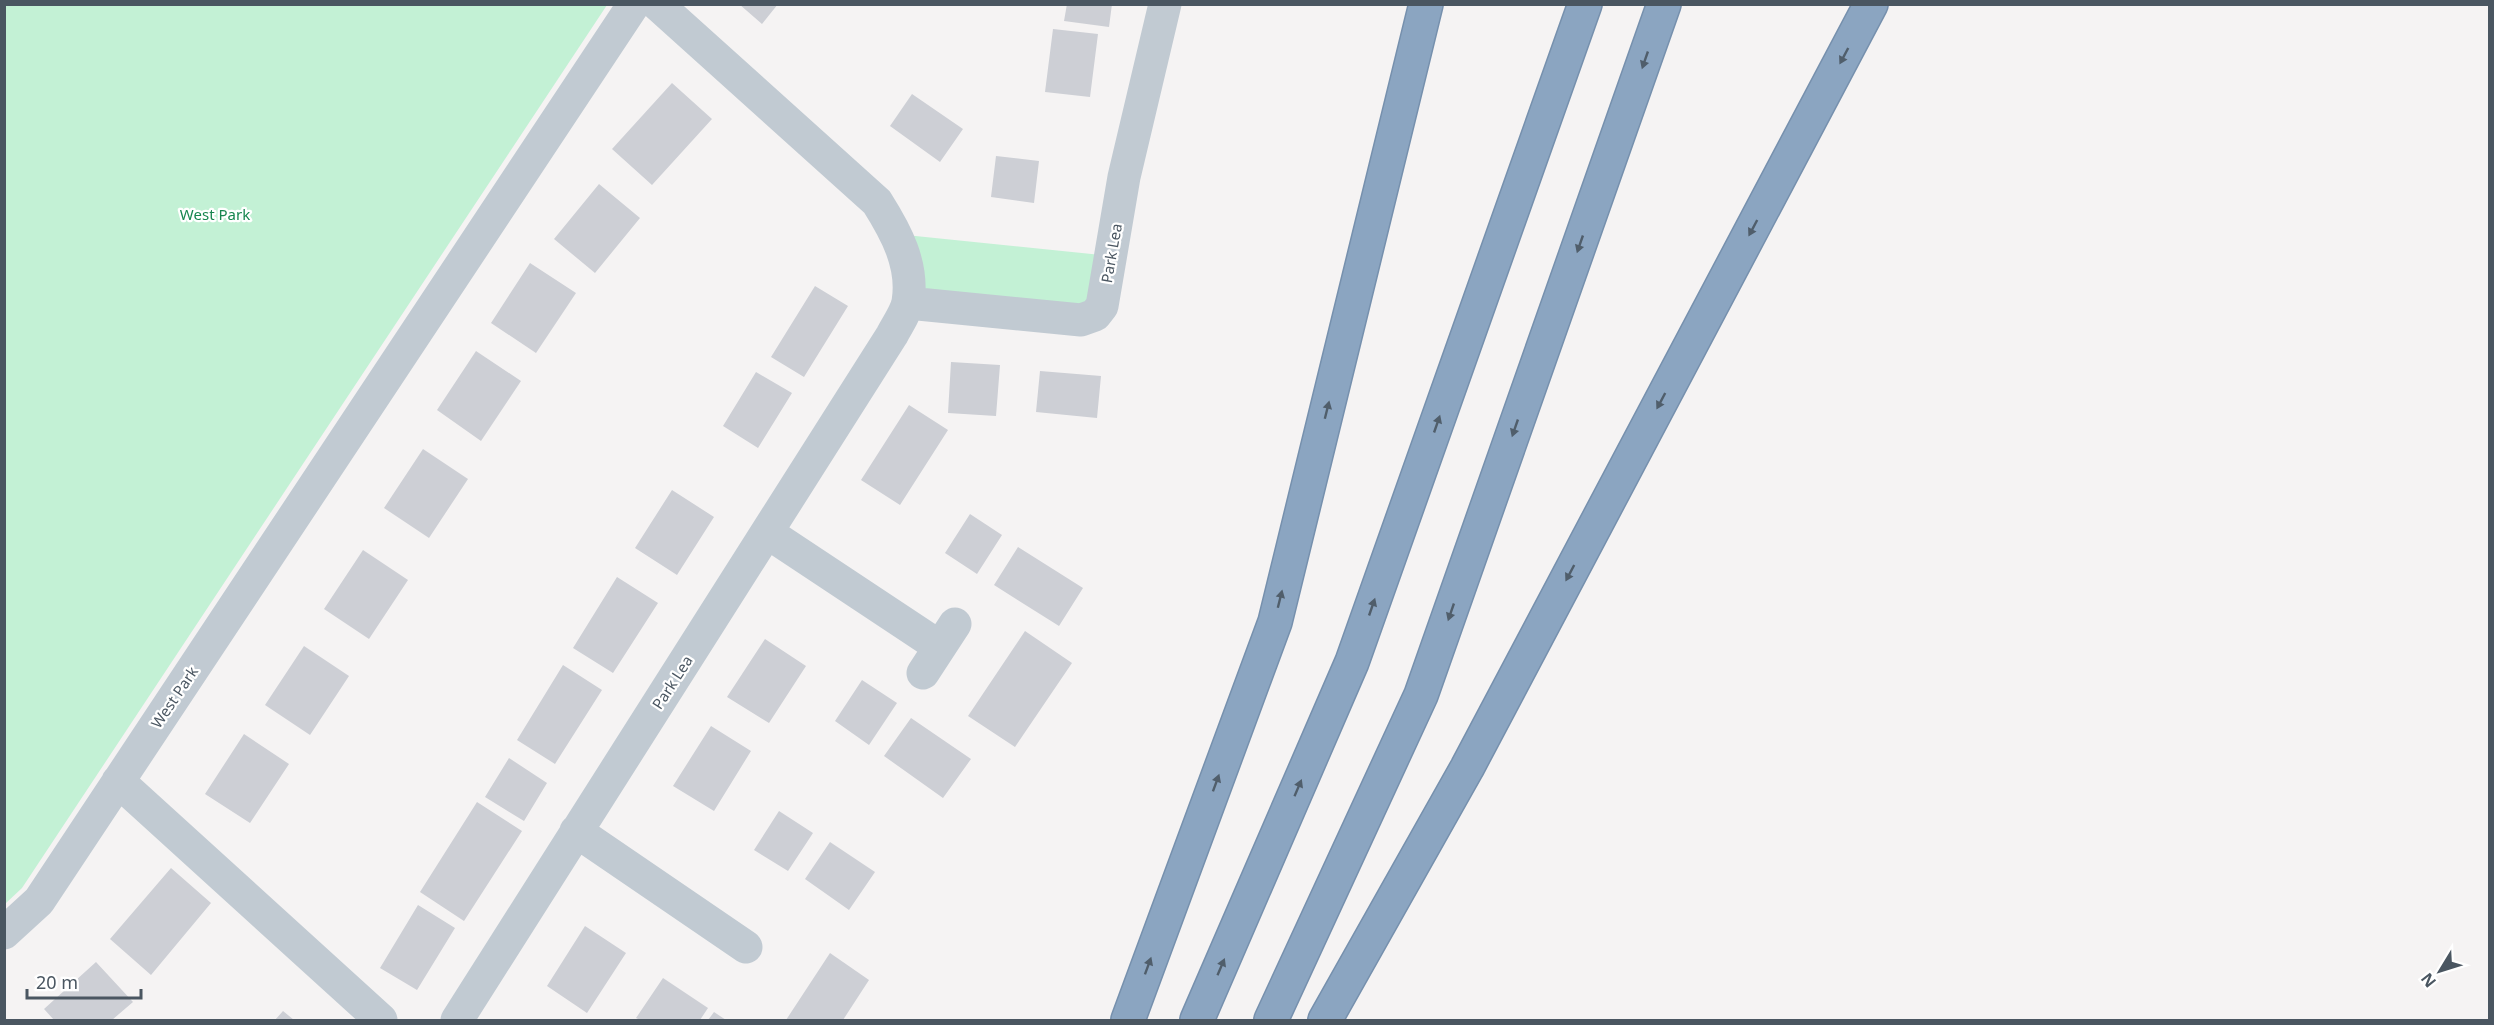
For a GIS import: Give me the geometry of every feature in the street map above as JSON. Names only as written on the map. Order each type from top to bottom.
[{"type":"highway","points":[[1128,1020],[1275,622],[1426,4]]},
{"type":"highway","points":[[1197,1020],[1352,662],[1585,4]]},
{"type":"highway","points":[[1271,1020],[1421,695],[1664,4]]},
{"type":"highway","points":[[1325,1020],[1467,768],[1871,4]]},
{"type":"street","name":"West Park","points":[[4,933],[39,901],[634,4]]},
{"type":"street","name":"Park Lea","points":[[457,1020],[768,533],[892,335],[908,303],[908,269],[896,234],[877,202],[657,4]]},
{"type":"street","name":"Park Lea","points":[[908,303],[1081,320],[1095,315],[1102,306],[1124,177],[1165,4]]},
{"type":"street","points":[[768,533],[939,648]]},
{"type":"street","points":[[118,781],[381,1020]]},
{"type":"street","points":[[576,831],[747,946]]},
{"type":"green space","name":"West Park","points":[[5,4],[607,5],[22,888],[5,904]]},
{"type":"green space","points":[[896,234],[1111,256],[1102,306],[908,303]]},
{"type":"building","points":[[739,4],[778,4],[762,24]]},
{"type":"building","points":[[1067,4],[1112,4],[1109,27],[1064,21]]},
{"type":"building","points":[[1053,29],[1098,34],[1090,97],[1045,92]]},
{"type":"building","points":[[672,83],[712,119],[652,185],[612,149]]},
{"type":"building","points":[[912,94],[963,129],[940,162],[890,126]]},
{"type":"building","points":[[996,156],[1039,161],[1034,203],[991,197]]},
{"type":"building","points":[[599,184],[640,218],[595,273],[554,239]]},
{"type":"building","points":[[530,263],[576,293],[536,353],[491,323]]},
{"type":"building","points":[[815,286],[848,306],[804,377],[771,357]]},
{"type":"building","points":[[476,351],[521,381],[481,441],[437,410]]},
{"type":"building","points":[[951,362],[1000,365],[996,416],[948,413]]},
{"type":"building","points":[[1040,371],[1101,376],[1097,418],[1036,412]]},
{"type":"building","points":[[756,372],[792,393],[758,448],[723,426]]},
{"type":"building","points":[[909,405],[948,430],[900,505],[861,480]]},
{"type":"building","points":[[423,449],[468,479],[429,538],[384,508]]},
{"type":"building","points":[[672,490],[714,517],[677,575],[635,548]]},
{"type":"building","points":[[970,514],[1002,535],[977,574],[945,553]]},
{"type":"building","points":[[1018,547],[1083,588],[1059,626],[994,585]]},
{"type":"building","points":[[363,550],[408,580],[369,639],[324,609]]},
{"type":"building","points":[[617,577],[658,603],[613,673],[573,648]]},
{"type":"building","points":[[1025,631],[1072,663],[1015,747],[968,716]]},
{"type":"building","points":[[765,639],[806,666],[769,723],[727,697]]},
{"type":"building","points":[[304,646],[349,676],[310,735],[265,705]]},
{"type":"building","points":[[563,665],[602,690],[555,764],[517,740]]},
{"type":"building","points":[[862,680],[897,703],[869,745],[835,721]]},
{"type":"building","points":[[911,718],[971,759],[943,798],[884,756]]},
{"type":"building","points":[[711,726],[751,751],[714,811],[673,786]]},
{"type":"building","points":[[244,734],[289,764],[250,823],[205,794]]},
{"type":"building","points":[[509,758],[547,783],[524,821],[485,797]]},
{"type":"building","points":[[477,802],[522,831],[464,921],[420,892]]},
{"type":"building","points":[[779,811],[813,833],[788,871],[754,850]]},
{"type":"building","points":[[830,842],[875,872],[849,910],[805,879]]},
{"type":"building","points":[[171,868],[211,903],[151,975],[110,939]]},
{"type":"building","points":[[418,905],[455,928],[417,990],[380,968]]},
{"type":"building","points":[[585,926],[626,953],[587,1013],[547,986]]},
{"type":"building","points":[[830,953],[869,980],[843,1020],[786,1020]]},
{"type":"building","points":[[96,962],[133,1002],[112,1020],[54,1020],[44,1009]]},
{"type":"building","points":[[663,978],[708,1008],[700,1020],[640,1020],[636,1018]]},
{"type":"building","points":[[283,1011],[294,1020],[275,1020]]},
{"type":"building","points":[[714,1012],[726,1020],[708,1020]]}]
